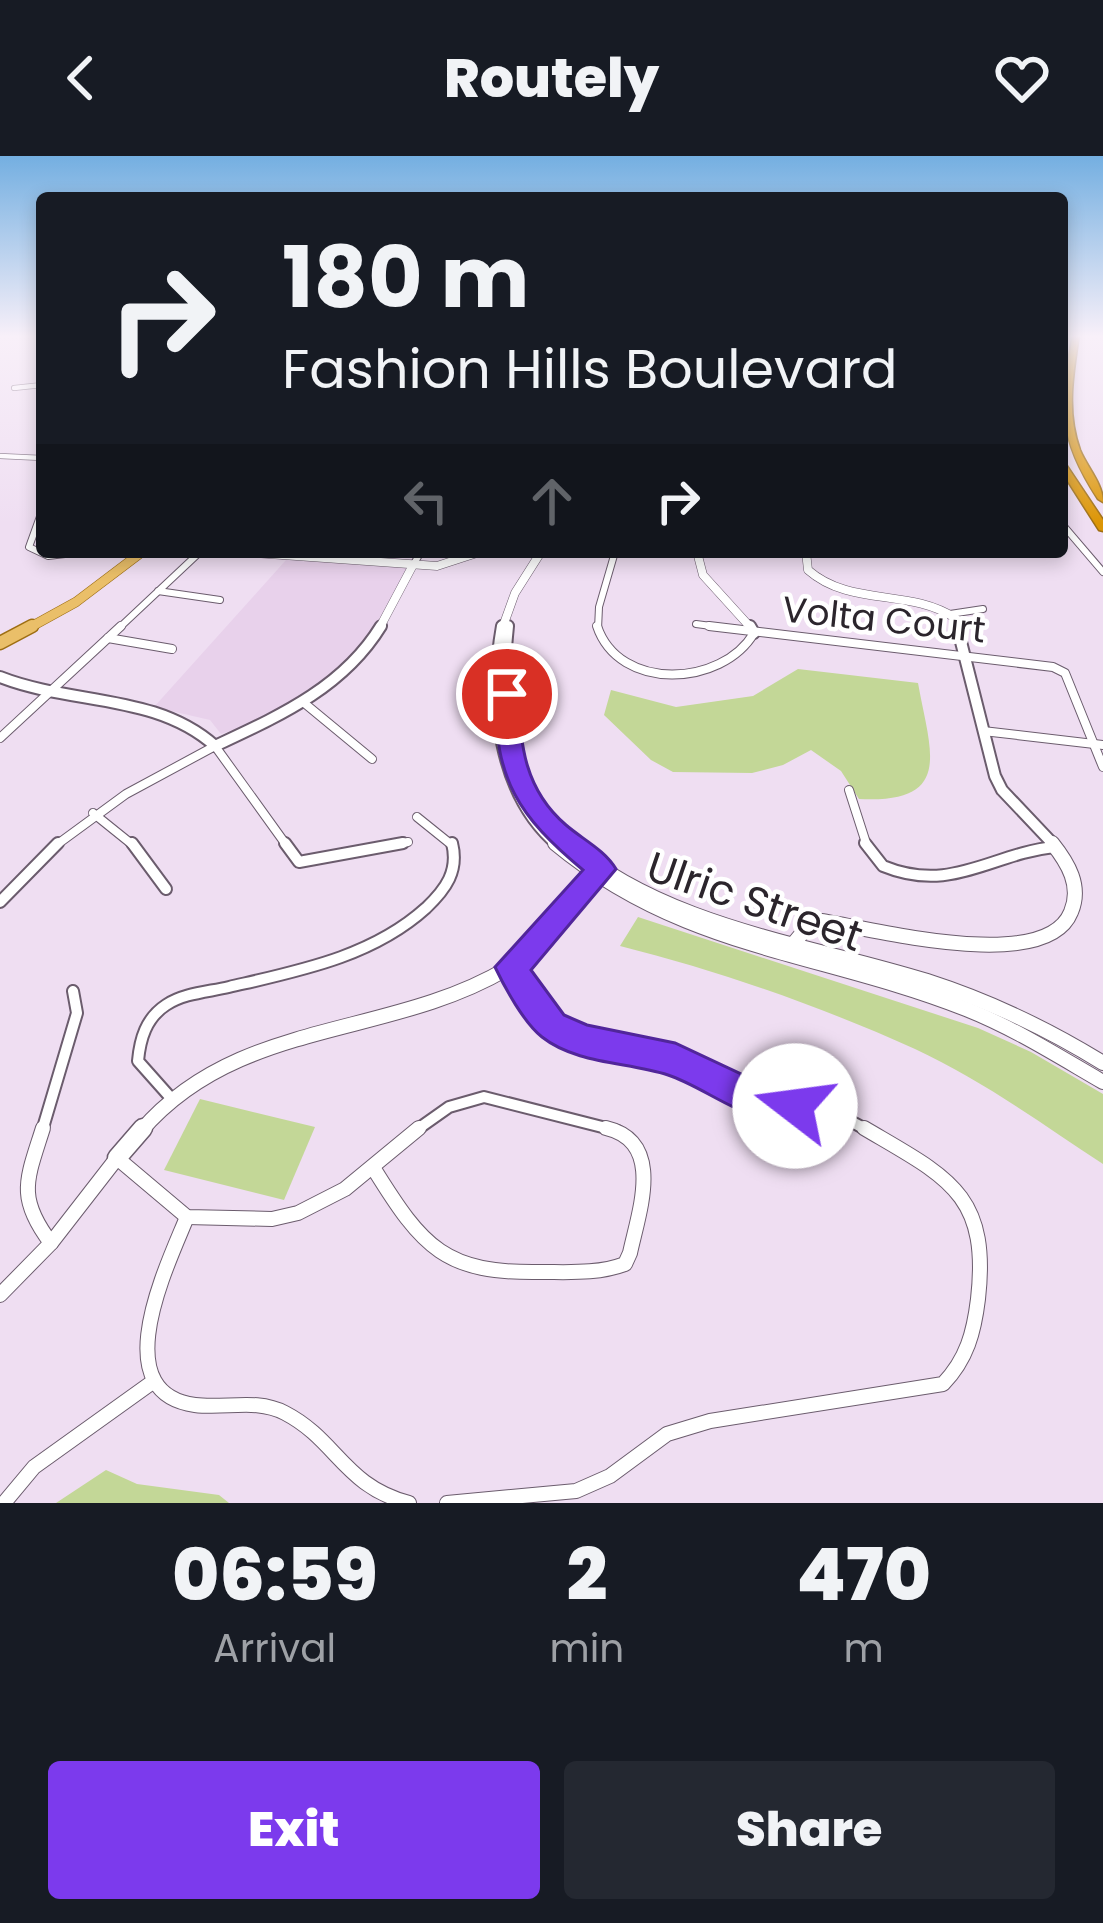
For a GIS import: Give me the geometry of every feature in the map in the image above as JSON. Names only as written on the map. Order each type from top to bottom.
[{"type":"highway","points":[[1068,427],[1081,464],[1103,499]]},
{"type":"highway","points":[[1068,474],[1103,528]]},
{"type":"main road","points":[[0,643],[74,603],[134,558]]},
{"type":"street","points":[[0,456],[36,458]]},
{"type":"street","points":[[1068,531],[1103,572]]},
{"type":"street","points":[[0,739],[194,558]]},
{"type":"street","points":[[319,558],[413,565],[450,565],[466,558]]},
{"type":"street","points":[[0,902],[39,858],[92,813],[303,702],[338,678],[371,642],[417,558]]},
{"type":"street","name":"Ulric Street","points":[[542,558],[507,627],[509,757],[529,801],[597,874],[650,908],[963,1008],[1030,1039],[1103,1082]]},
{"type":"street","points":[[613,558],[596,626],[604,644],[623,659],[656,671],[709,673],[740,658],[754,633],[743,611],[703,576],[698,558]]},
{"type":"street","points":[[807,558],[808,570],[827,585],[925,600],[950,614],[983,609]]},
{"type":"street","points":[[158,591],[220,600]]},
{"type":"street","points":[[758,945],[794,943],[809,925],[821,921],[999,946],[1045,939],[1066,923],[1075,904],[1070,868],[1002,790],[950,614]]},
{"type":"street","name":"Volta Court","points":[[696,624],[1034,663],[1065,673],[1091,742]]},
{"type":"street","points":[[108,638],[172,649]]},
{"type":"street","points":[[0,677],[176,717],[203,731],[298,862],[408,842]]},
{"type":"street","points":[[303,702],[372,759]]},
{"type":"street","points":[[983,731],[1103,745]]},
{"type":"street","points":[[1091,742],[1103,766]]},
{"type":"street","points":[[849,790],[855,797],[862,840],[873,857],[892,869],[951,876],[977,872],[1011,853],[1054,847]]},
{"type":"street","points":[[92,813],[127,836],[166,889]]},
{"type":"street","points":[[170,1096],[138,1061],[139,1039],[149,1019],[172,1001],[339,959],[382,941],[420,916],[455,871],[452,843],[417,817]]},
{"type":"street","points":[[0,1295],[50,1243],[170,1096],[245,1054],[461,992],[511,967],[533,950],[597,874]]},
{"type":"street","name":"Ulric Street","points":[[597,874],[794,943],[969,995],[1058,1036],[1103,1064]]},
{"type":"street","points":[[794,943],[814,963]]},
{"type":"street","points":[[447,1503],[577,1491],[609,1477],[637,1450],[672,1432],[715,1420],[943,1384],[964,1363],[972,1346],[984,1250],[973,1215],[940,1176],[841,1116],[749,1096],[696,1067],[585,1041],[552,1026],[511,967]]},
{"type":"street","points":[[50,1243],[28,1214],[26,1184],[77,1013],[73,991]]},
{"type":"street","points":[[117,1158],[188,1217],[293,1215],[374,1169],[411,1130],[460,1100],[484,1097],[623,1132],[636,1141],[645,1157],[630,1253],[617,1268],[491,1274],[466,1270],[417,1238],[374,1169]]},
{"type":"street","points":[[188,1217],[145,1332],[146,1363],[154,1381],[184,1403],[248,1402],[281,1411],[312,1430],[369,1490],[409,1503]]},
{"type":"street","points":[[4,1503],[34,1468],[154,1381]]},
{"type":"shaded area","points":[[286,560],[407,568],[375,631],[334,677],[262,720],[221,734],[210,720],[154,707]]},
{"type":"green space","points":[[798,669],[918,683],[930,751],[923,782],[910,793],[859,799],[841,771],[811,750],[783,765],[752,773],[673,772],[651,760],[604,715],[611,690],[676,707],[753,696]]},
{"type":"green space","points":[[638,917],[978,1028],[1031,1052],[1103,1094],[1103,1164],[988,1088],[915,1049],[770,991],[620,946]]},
{"type":"green space","points":[[200,1099],[315,1127],[284,1200],[164,1170]]},
{"type":"green space","points":[[106,1470],[137,1484],[219,1495],[229,1503],[56,1503]]},
{"type":"route","points":[[507,694],[507,745],[517,780],[551,829],[602,869],[533,950],[511,967],[531,997],[552,1026],[585,1041],[675,1060],[749,1096],[795,1106]]}]
